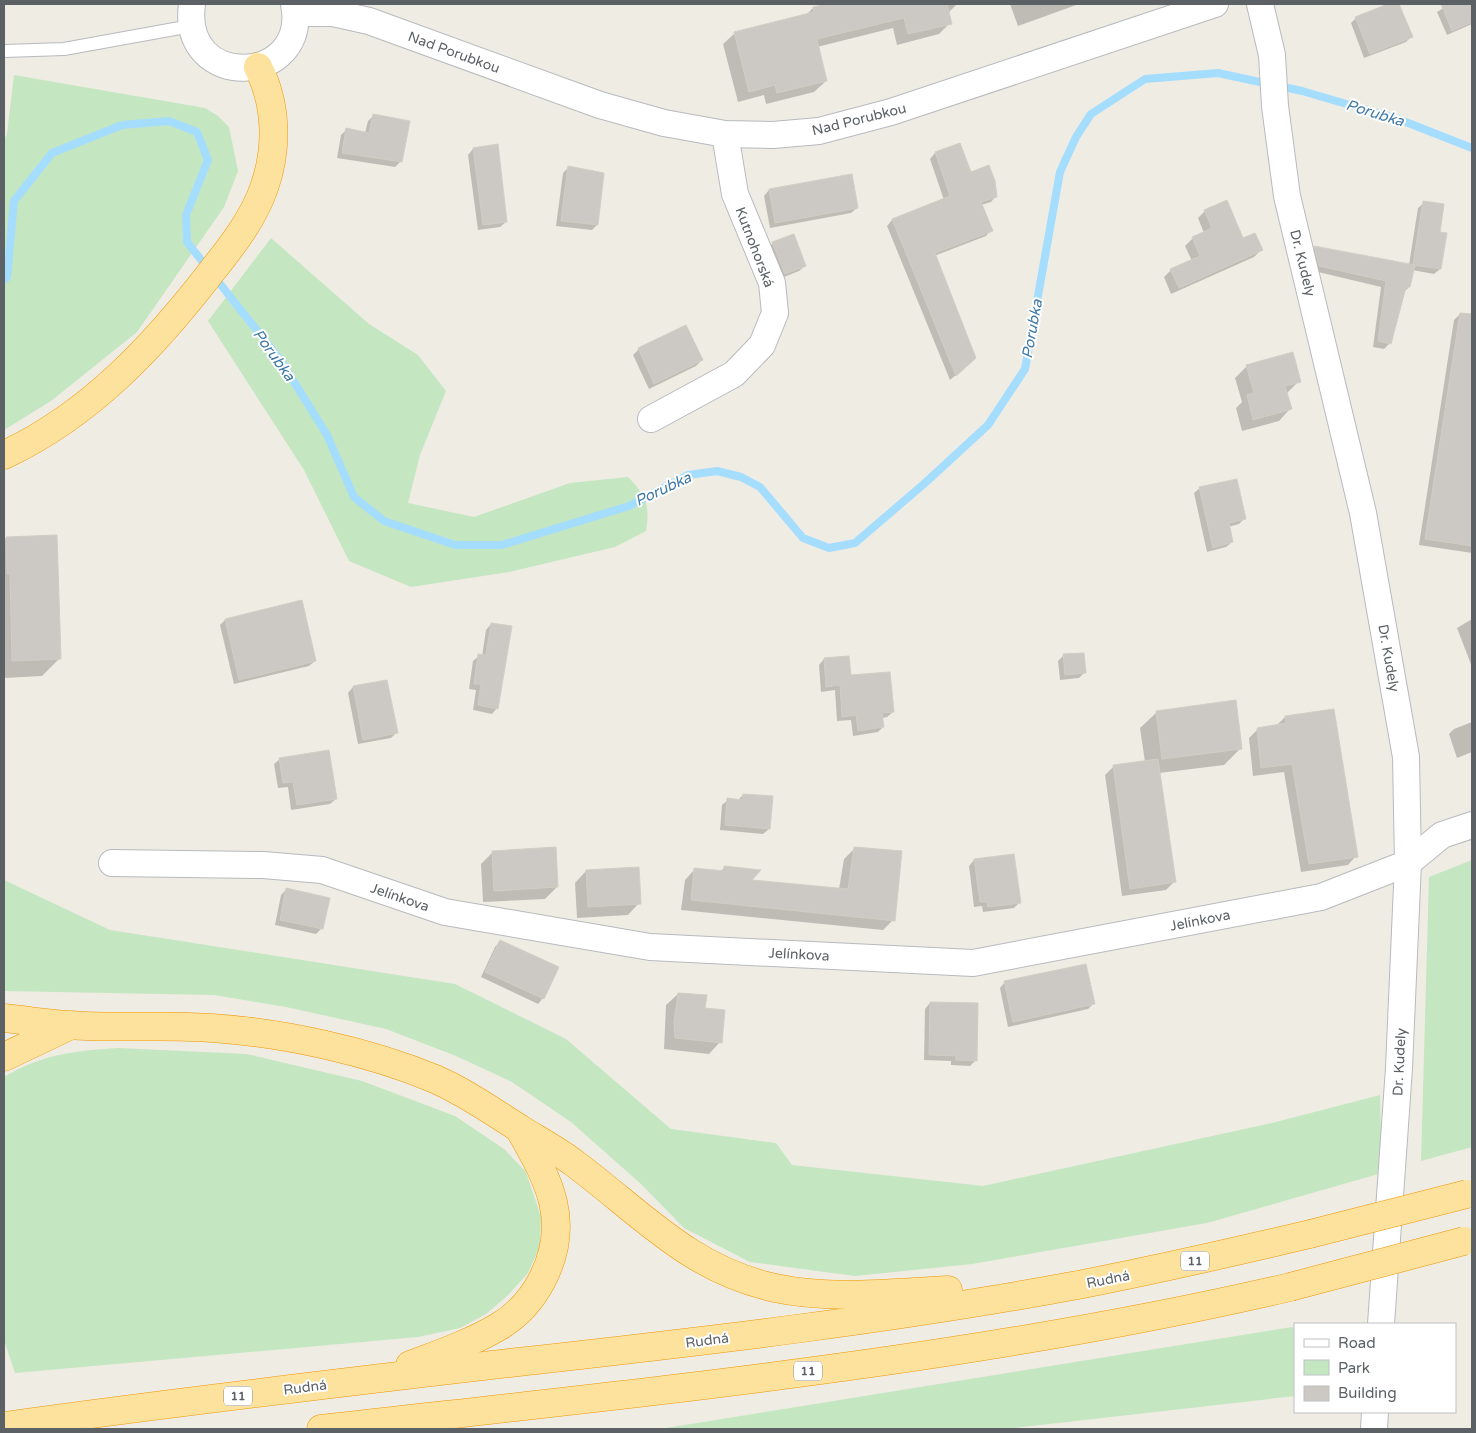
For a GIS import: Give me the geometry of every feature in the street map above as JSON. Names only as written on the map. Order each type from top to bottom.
[{"type":"highway","points":[[4,454],[40,435],[97,396],[124,373],[182,309],[245,226],[264,189],[273,147],[273,112],[264,80],[258,67]]},
{"type":"highway","points":[[4,1018],[71,1026]]},
{"type":"highway","points":[[4,1034],[71,1026],[160,1025],[211,1028],[253,1032],[320,1045],[398,1066],[435,1079],[479,1101],[576,1164],[630,1210],[675,1244],[718,1268],[765,1285],[801,1292],[851,1295],[1080,1284]]},
{"type":"highway","points":[[4,1057],[71,1026]]},
{"type":"highway","points":[[376,1379],[450,1350],[499,1326],[519,1311],[540,1283],[554,1247],[557,1230],[554,1205],[546,1178],[519,1128]]},
{"type":"highway","name":"Rudná","points":[[4,1426],[376,1379],[717,1339],[945,1307],[1080,1284],[1190,1262],[1310,1234],[1470,1193]]},
{"type":"highway","name":"11","points":[[322,1429],[707,1385],[949,1352],[1182,1312],[1290,1287],[1468,1240]]},
{"type":"street","name":"Nad Porubkou","points":[[295,8],[333,13],[369,21],[600,104],[664,123],[725,134],[773,135],[819,130],[891,112],[1215,4]]},
{"type":"street","name":"Dr. Kudely","points":[[1260,4],[1272,55],[1275,106],[1287,196],[1363,513],[1406,757],[1408,863],[1399,1068],[1381,1323]]},
{"type":"street","points":[[191,15],[196,40],[205,52],[216,61],[229,67],[244,69],[258,67],[271,61],[282,52],[290,41],[295,27],[295,8]]},
{"type":"street","name":"Kutnohorská","points":[[651,419],[734,374],[762,345],[775,313],[772,283],[735,194],[725,134]]},
{"type":"street","name":"Jelínkova","points":[[112,863],[263,865],[322,870],[445,912],[650,947],[973,963],[1321,897],[1408,863],[1442,835],[1472,825]]},
{"type":"street","points":[[1374,1429],[1375,1413]]},
{"type":"lane","points":[[4,51],[64,49],[191,15]]},
{"type":"green space","points":[[14,75],[205,108],[218,116],[229,127],[238,171],[224,207],[137,332],[51,401],[4,430],[4,140],[7,134]]},
{"type":"green space","points":[[271,238],[369,324],[418,355],[446,391],[420,455],[408,503],[474,517],[570,483],[628,477],[646,502],[648,515],[646,531],[615,547],[509,572],[411,587],[349,561],[304,470],[208,321]]},
{"type":"green space","points":[[1472,860],[1472,1147],[1421,1161],[1429,877]]},
{"type":"green space","points":[[4,880],[110,930],[455,984],[566,1039],[671,1129],[776,1143],[792,1165],[983,1186],[1272,1123],[1380,1095],[1382,1173],[1207,1223],[972,1264],[855,1276],[750,1262],[684,1228],[641,1184],[571,1122],[512,1082],[456,1056],[386,1029],[286,1007],[214,995],[4,991]]},
{"type":"green space","points":[[118,1048],[247,1054],[362,1081],[455,1116],[504,1149],[526,1172],[541,1217],[540,1246],[528,1273],[507,1296],[486,1314],[460,1328],[418,1337],[15,1373],[4,1340],[4,1077],[32,1063],[59,1055]]},
{"type":"green space","points":[[1292,1327],[1294,1328],[1294,1396],[1006,1429],[660,1429]]},
{"type":"building","points":[[826,4],[947,4],[952,24],[908,34],[904,18],[817,39],[827,81],[777,93],[775,85],[749,92],[734,32],[814,12],[813,7]]},
{"type":"building","points":[[1388,4],[1399,4],[1413,37],[1370,54],[1355,17]]},
{"type":"building","points":[[1441,4],[1472,4],[1472,22],[1452,31]]},
{"type":"building","points":[[373,114],[410,121],[402,162],[342,153],[346,128],[369,133]]},
{"type":"building","points":[[960,143],[971,172],[989,165],[995,181],[997,197],[981,202],[993,231],[935,253],[976,358],[956,376],[892,219],[950,196],[935,152]]},
{"type":"building","points":[[498,144],[507,222],[483,225],[473,148]]},
{"type":"building","points":[[568,166],[604,173],[598,225],[561,221]]},
{"type":"building","points":[[852,174],[858,208],[775,223],[769,189]]},
{"type":"building","points":[[1227,200],[1243,238],[1255,233],[1263,250],[1179,288],[1170,269],[1200,256],[1192,237],[1212,228],[1204,210]]},
{"type":"building","points":[[1423,201],[1444,204],[1440,232],[1447,233],[1441,269],[1413,265]]},
{"type":"building","points":[[794,234],[806,266],[785,274],[772,242]]},
{"type":"building","points":[[1314,246],[1415,265],[1410,287],[1406,287],[1391,344],[1378,341],[1386,281],[1319,266]]},
{"type":"building","points":[[1460,313],[1472,314],[1472,546],[1425,539]]},
{"type":"building","points":[[686,325],[703,360],[654,384],[638,348]]},
{"type":"building","points":[[1293,352],[1301,382],[1285,386],[1292,409],[1253,420],[1247,395],[1254,393],[1246,365]]},
{"type":"building","points":[[1237,479],[1246,519],[1229,523],[1233,542],[1213,548],[1199,487]]},
{"type":"building","points":[[57,535],[61,659],[12,661],[10,574],[7,574],[6,537]]},
{"type":"building","points":[[302,600],[316,661],[239,680],[225,619]]},
{"type":"building","points":[[491,623],[512,626],[498,709],[478,705],[481,684],[474,684],[478,654],[486,655]]},
{"type":"building","points":[[1084,653],[1086,673],[1065,675],[1063,654]]},
{"type":"building","points":[[849,656],[851,675],[890,672],[894,712],[882,713],[884,727],[858,731],[856,715],[842,717],[840,685],[826,687],[824,658]]},
{"type":"building","points":[[387,680],[398,733],[363,740],[353,686]]},
{"type":"building","points":[[1236,700],[1242,749],[1162,759],[1156,711]]},
{"type":"building","points":[[1334,709],[1358,857],[1309,864],[1292,764],[1261,768],[1257,728],[1286,723],[1285,716]]},
{"type":"building","points":[[329,750],[337,799],[297,805],[293,782],[283,783],[279,758]]},
{"type":"building","points":[[1158,759],[1176,882],[1130,889],[1113,765]]},
{"type":"building","points":[[743,794],[773,796],[770,829],[725,825],[727,798],[742,800]]},
{"type":"building","points":[[556,847],[558,887],[494,891],[492,851]]},
{"type":"building","points":[[854,847],[902,851],[895,921],[691,900],[694,868],[724,871],[724,866],[761,870],[752,880],[848,889]]},
{"type":"building","points":[[1014,854],[1021,903],[988,907],[987,902],[980,902],[974,859]]},
{"type":"building","points":[[639,867],[641,904],[588,907],[586,870]]},
{"type":"building","points":[[286,888],[330,898],[323,929],[280,920]]},
{"type":"building","points":[[500,940],[559,967],[544,999],[485,972]]},
{"type":"building","points":[[1086,964],[1095,1004],[1013,1022],[1004,981]]},
{"type":"building","points":[[678,993],[707,995],[705,1008],[725,1010],[722,1043],[675,1038],[674,1022]]},
{"type":"building","points":[[930,1002],[978,1003],[977,1061],[956,1060],[956,1056],[929,1055]]},
{"type":"waterway","name":"Porubka","points":[[4,280],[7,277],[14,201],[52,153],[122,125],[169,121],[197,132],[208,160],[186,215],[187,242],[281,361],[327,435],[354,497],[384,521],[455,545],[502,545],[629,506],[688,475],[717,471],[741,477],[760,487],[803,538],[829,548],[855,543],[925,483],[988,425],[1025,369],[1060,172],[1076,137],[1091,114],[1145,79],[1218,73],[1302,91],[1398,119],[1472,148]]}]
